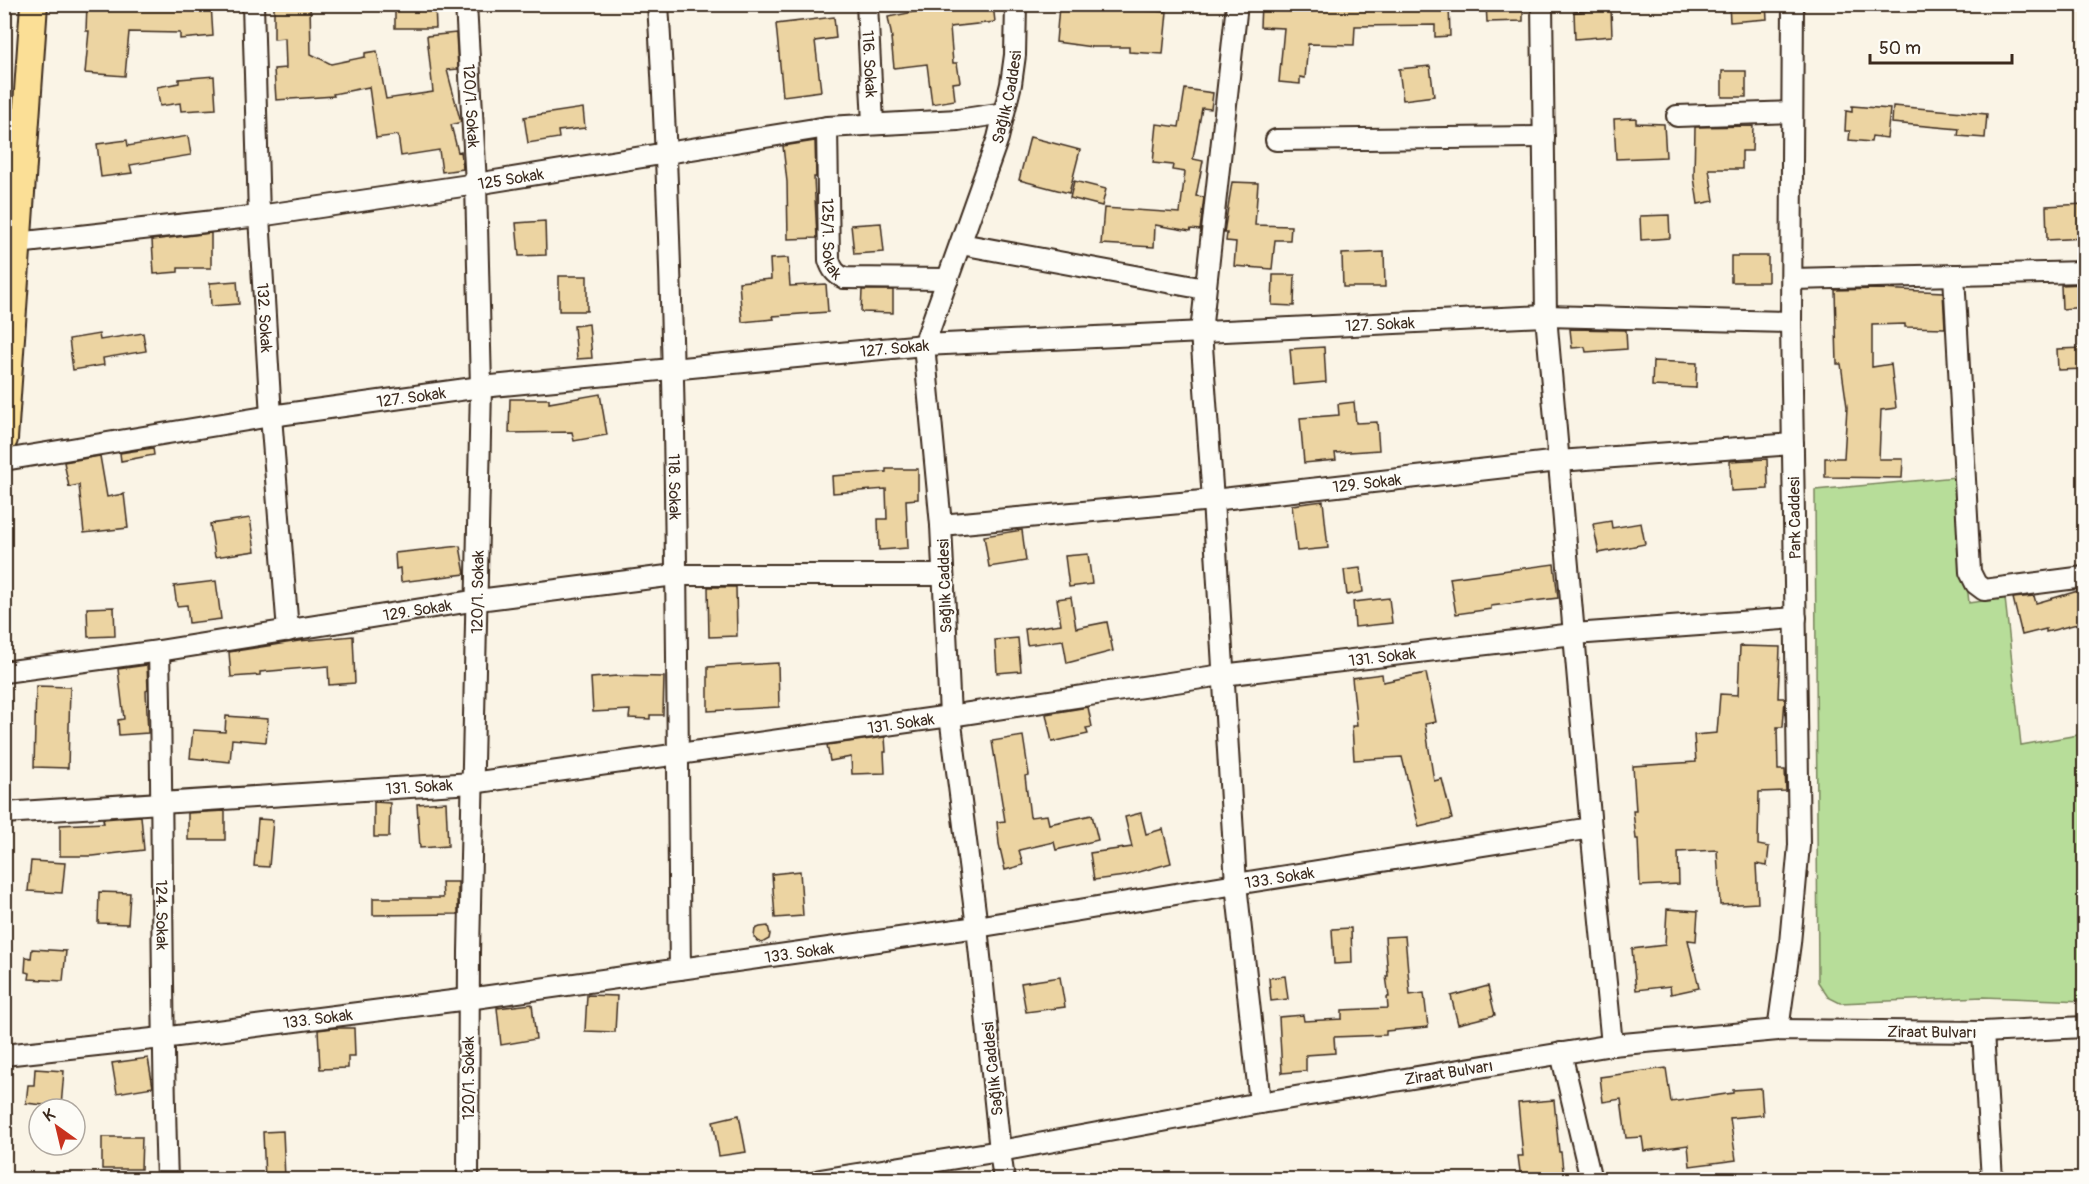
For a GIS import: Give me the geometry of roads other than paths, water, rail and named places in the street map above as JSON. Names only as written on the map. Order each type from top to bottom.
[{"type":"main road","points":[[4,439],[34,4]]},
{"type":"street","name":"132. Sokak","points":[[253,4],[258,216],[288,631]]},
{"type":"street","name":"120/1. Sokak","points":[[466,4],[476,184],[481,387],[478,600],[471,783],[468,1179]]},
{"type":"street","name":"118. Sokak","points":[[658,4],[667,153],[674,369],[680,969]]},
{"type":"street","name":"116. Sokak","points":[[867,4],[873,123]]},
{"type":"street","name":"Sağlık Caddesi","points":[[1004,1179],[977,927],[950,716],[941,525],[924,345],[988,168],[1004,113],[1015,55],[1016,4]]},
{"type":"street","points":[[1237,4],[1201,332],[1236,884],[1260,1103]]},
{"type":"street","points":[[1542,4],[1546,316],[1612,1045]]},
{"type":"street","name":"Park Caddesi","points":[[1778,1030],[1790,943],[1799,845],[1791,322],[1793,4]]},
{"type":"street","points":[[1677,116],[1792,112]]},
{"type":"street","name":"125 Sokak","points":[[17,243],[258,216],[476,184],[827,127],[958,120],[1004,113]]},
{"type":"street","name":"125/1. Sokak","points":[[827,127],[832,269],[844,278],[948,279]]},
{"type":"street","points":[[1276,140],[1544,137]]},
{"type":"street","points":[[961,244],[1205,290]]},
{"type":"street","points":[[1791,279],[2085,272]]},
{"type":"street","points":[[1954,275],[1969,560],[1972,578],[1984,590],[2085,577]]},
{"type":"street","name":"127. Sokak","points":[[4,460],[271,416],[481,387],[924,345],[1546,316],[1791,322]]},
{"type":"street","name":"129. Sokak","points":[[941,525],[1213,500],[1559,460],[1793,444]]},
{"type":"street","name":"129. Sokak","points":[[4,672],[159,651],[478,600],[675,575],[942,575]]},
{"type":"street","name":"131. Sokak","points":[[4,813],[471,783],[950,716],[1222,675],[1574,634],[1796,618]]},
{"type":"street","name":"124. Sokak","points":[[159,651],[163,802],[162,1038],[167,1179]]},
{"type":"street","name":"133. Sokak","points":[[4,1054],[162,1038],[468,999],[977,927],[1591,828]]},
{"type":"street","name":"Ziraat Bulvarı","points":[[820,1179],[1000,1151],[1260,1103],[1612,1045],[1778,1030],[1983,1032],[2085,1027]]},
{"type":"street","points":[[1983,1032],[1992,1179]]},
{"type":"street","points":[[1562,1053],[1591,1179]]}]
